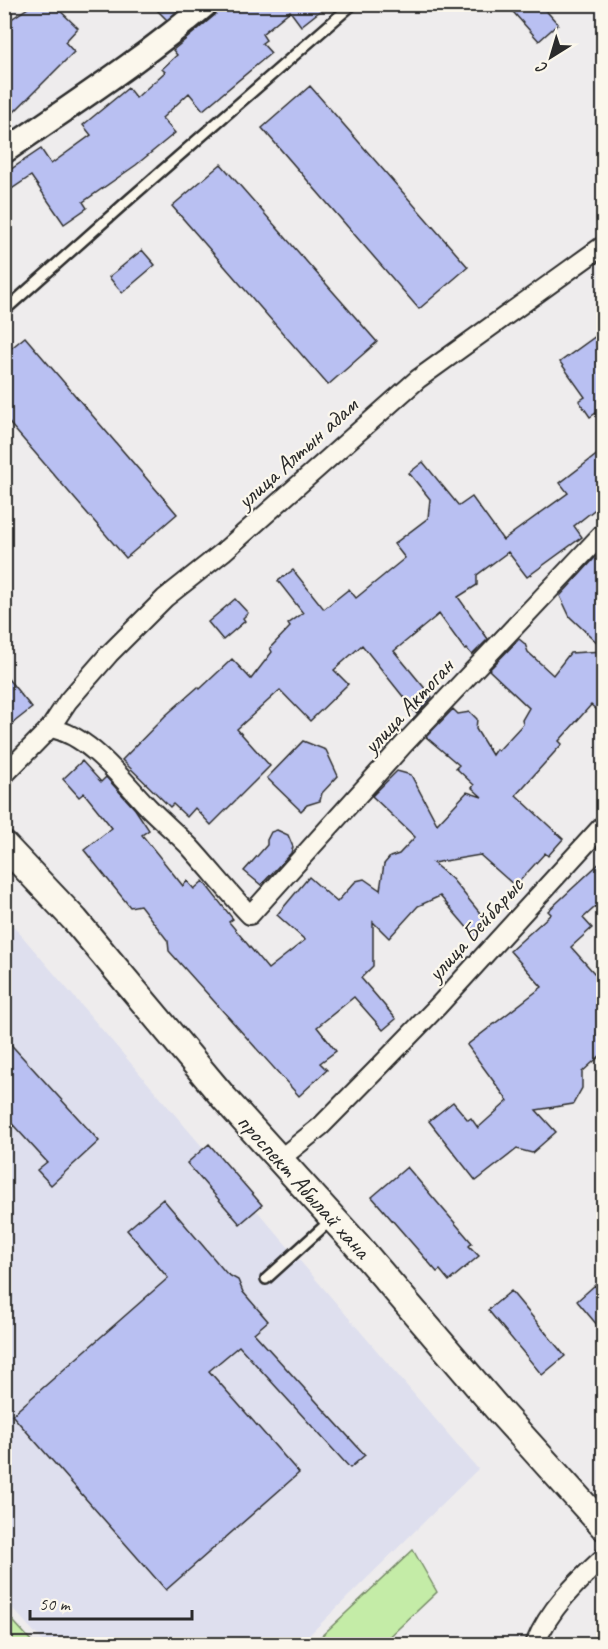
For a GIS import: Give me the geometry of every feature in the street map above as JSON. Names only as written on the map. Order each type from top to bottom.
[{"type":"main road","name":"проспект Абылай хана","points":[[4,845],[75,920],[225,1099],[603,1527]]},
{"type":"street","points":[[4,152],[108,82],[171,35],[207,4]]},
{"type":"street","name":"улица Алтын адам","points":[[4,775],[50,728],[68,701],[102,662],[165,598],[223,552],[418,379],[603,245]]},
{"type":"street","name":"улица Актоган","points":[[50,728],[63,730],[101,757],[189,847],[250,915],[413,734],[603,532]]},
{"type":"street","name":"улица Бейбарыс","points":[[280,1159],[321,1126],[438,1006],[603,824]]},
{"type":"street","points":[[535,1644],[543,1625],[573,1585],[603,1557]]},
{"type":"lane","points":[[4,311],[353,4]]},
{"type":"lane","points":[[266,1280],[333,1219]]},
{"type":"shaded area","points":[[4,915],[478,1469],[300,1644],[45,1644],[5,1600]]},
{"type":"green space","points":[[413,1550],[437,1592],[382,1644],[313,1644]]},
{"type":"green space","points":[[5,1612],[34,1644],[5,1644]]},
{"type":"building","points":[[34,4],[53,4],[78,28],[65,42],[74,52],[4,122],[4,24]]},
{"type":"building","points":[[151,4],[185,4],[167,20]]},
{"type":"building","points":[[220,4],[329,4],[301,26],[290,11],[262,34],[266,40],[262,43],[271,53],[203,110],[189,93],[162,118],[175,133],[136,165],[83,202],[87,208],[64,224],[31,176],[4,194],[4,174],[41,149],[51,164],[91,135],[83,125],[128,88],[136,98],[165,72],[162,69],[177,55],[173,50],[216,14]]},
{"type":"building","points":[[506,4],[540,4],[558,24],[539,41]]},
{"type":"building","points":[[310,86],[468,267],[419,309],[262,128]]},
{"type":"building","points":[[221,164],[377,342],[328,385],[172,206]]},
{"type":"building","points":[[142,250],[155,265],[122,293],[109,277]]},
{"type":"building","points":[[603,331],[603,423],[596,413],[590,417],[579,401],[585,397],[560,362]]},
{"type":"building","points":[[25,337],[177,514],[126,558],[4,417],[4,354]]},
{"type":"building","points":[[603,450],[603,503],[574,526],[582,537],[527,577],[508,552],[477,575],[477,585],[458,597],[488,639],[472,655],[467,649],[465,650],[439,614],[394,651],[432,697],[417,714],[362,645],[334,670],[348,684],[310,721],[280,690],[237,729],[270,766],[211,825],[195,808],[187,817],[173,804],[170,807],[122,760],[165,716],[198,687],[200,689],[232,659],[251,679],[272,652],[270,648],[290,627],[288,624],[303,613],[278,581],[293,570],[324,609],[349,589],[356,598],[405,558],[394,544],[428,518],[430,499],[409,473],[423,462],[459,506],[472,497],[503,540],[568,493],[560,483]]},
{"type":"building","points":[[603,549],[603,648],[570,617],[560,596]]},
{"type":"building","points":[[235,599],[248,613],[243,618],[245,621],[223,640],[208,622]]},
{"type":"building","points":[[519,639],[525,644],[528,652],[553,675],[570,653],[603,651],[603,700],[596,709],[591,705],[559,741],[562,744],[516,795],[563,839],[548,856],[545,853],[515,886],[480,855],[433,863],[452,879],[489,924],[475,937],[440,896],[418,906],[389,938],[373,922],[373,966],[361,978],[396,1019],[383,1030],[354,997],[317,1027],[336,1051],[320,1063],[327,1070],[299,1096],[169,951],[168,941],[140,905],[130,907],[84,850],[112,828],[84,793],[79,797],[63,779],[82,761],[101,782],[106,777],[135,809],[149,830],[142,835],[183,886],[187,881],[194,889],[203,881],[233,919],[229,922],[268,969],[305,940],[277,915],[309,877],[337,902],[356,881],[364,879],[380,890],[384,864],[390,857],[399,854],[415,837],[372,796],[397,771],[411,775],[437,824],[467,792],[482,797],[472,788],[474,785],[456,768],[459,765],[426,737],[453,709],[458,714],[470,712],[477,719],[476,729],[492,755],[496,749],[498,751],[523,724],[522,720],[529,708],[489,670]]},
{"type":"building","points":[[4,674],[32,708],[4,730]]},
{"type":"building","points":[[303,741],[326,750],[338,776],[322,793],[320,801],[307,805],[301,811],[267,778]]},
{"type":"building","points":[[277,830],[288,835],[293,847],[291,853],[261,885],[244,871],[267,845],[271,832]]},
{"type":"building","points":[[603,860],[603,900],[583,918],[592,928],[571,947],[603,983],[603,1053],[582,1072],[582,1088],[573,1104],[536,1110],[556,1132],[532,1153],[517,1149],[476,1181],[429,1121],[453,1102],[468,1120],[471,1118],[478,1128],[508,1101],[467,1045],[542,987],[510,951],[551,914],[548,911]]},
{"type":"building","points":[[4,1037],[99,1141],[51,1185],[37,1170],[47,1162],[4,1115]]},
{"type":"building","points":[[209,1144],[262,1205],[240,1224],[187,1163]]},
{"type":"building","points":[[407,1167],[472,1243],[469,1246],[479,1256],[449,1281],[440,1270],[437,1272],[372,1197]]},
{"type":"building","points":[[163,1199],[227,1274],[238,1280],[243,1292],[268,1321],[254,1333],[365,1455],[350,1468],[239,1346],[209,1371],[299,1473],[166,1590],[12,1415],[168,1278],[127,1230]]},
{"type":"building","points":[[595,1285],[603,1294],[603,1332],[577,1301]]},
{"type":"building","points":[[511,1291],[565,1356],[542,1375],[488,1310]]}]
